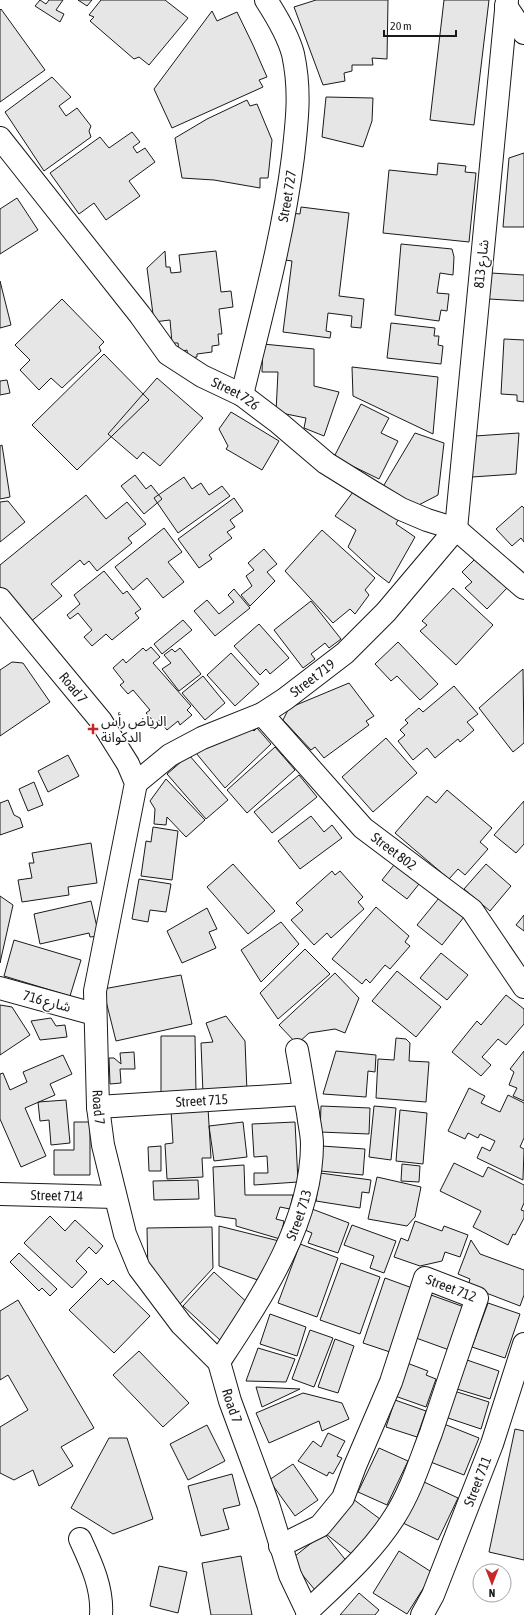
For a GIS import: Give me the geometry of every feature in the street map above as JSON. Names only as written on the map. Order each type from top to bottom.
[{"type":"street","name":"Street 727","points":[[242,395],[272,269],[289,189],[299,107],[293,53],[280,23],[266,0]]},
{"type":"street","points":[[507,3],[524,33]]},
{"type":"street","name":"شارع 813","points":[[456,529],[507,3]]},
{"type":"street","name":"Street 726","points":[[0,138],[140,315],[168,354],[202,376],[242,395],[326,463],[358,483],[401,509],[427,520],[456,529],[524,588]]},
{"type":"street","name":"Street 719","points":[[136,783],[170,755],[202,738],[262,714],[285,699],[345,653],[386,612],[456,529]]},
{"type":"street","name":"Road 7","points":[[0,599],[101,721],[128,764],[136,783],[95,991],[94,1014],[98,1107],[103,1145],[125,1234],[139,1268],[181,1324],[219,1362],[230,1401],[268,1504],[290,1575],[308,1613]]},
{"type":"street","name":"Street 802","points":[[262,714],[363,828],[472,910],[523,984]]},
{"type":"street","name":"شارع 716","points":[[0,988],[94,1014]]},
{"type":"street","name":"Street 713","points":[[219,1362],[254,1309],[282,1257],[297,1220],[311,1172],[312,1142],[297,1050]]},
{"type":"street","name":"Street 715","points":[[98,1107],[304,1094]]},
{"type":"street","name":"Street 714","points":[[0,1194],[115,1197]]},
{"type":"street","name":"Street 712","points":[[280,1546],[320,1526],[343,1498],[391,1382],[425,1278],[476,1298],[433,1425],[405,1498],[383,1534],[359,1563],[308,1613]]},
{"type":"street","name":"Street 711","points":[[422,1615],[433,1595],[492,1444],[524,1344]]},
{"type":"street","points":[[80,1539],[95,1572],[102,1607],[101,1615]]},
{"type":"building","points":[[40,0],[46,4],[49,0],[63,0],[56,10],[64,14],[60,22],[35,6]]},
{"type":"building","points":[[78,0],[92,0],[87,6]]},
{"type":"building","points":[[101,0],[165,0],[188,18],[149,65],[139,57],[134,59],[90,21],[94,17],[89,15]]},
{"type":"building","points":[[316,0],[388,0],[387,59],[372,58],[373,65],[352,65],[352,71],[344,73],[345,81],[323,85],[294,7]]},
{"type":"building","points":[[444,0],[489,0],[474,125],[430,120]]},
{"type":"building","points":[[1,9],[45,70],[0,102],[0,10]]},
{"type":"building","points":[[212,11],[217,21],[237,12],[267,77],[259,80],[263,87],[172,128],[154,89]]},
{"type":"building","points":[[52,77],[71,97],[59,106],[66,116],[77,108],[91,126],[89,131],[91,137],[44,171],[5,112]]},
{"type":"building","points":[[326,97],[373,98],[372,121],[363,147],[322,137]]},
{"type":"building","points":[[247,100],[250,106],[257,104],[272,140],[268,178],[260,178],[260,188],[214,180],[182,178],[175,138],[207,119]]},
{"type":"building","points":[[132,132],[140,142],[133,147],[137,153],[145,148],[155,162],[129,181],[140,196],[106,220],[94,203],[79,214],[50,173],[100,137],[109,148]]},
{"type":"building","points":[[524,153],[524,227],[503,227],[509,158]]},
{"type":"building","points":[[438,163],[466,166],[465,172],[476,173],[469,242],[383,233],[389,170],[437,175]]},
{"type":"building","points":[[17,198],[38,230],[0,254],[0,209]]},
{"type":"building","points":[[301,207],[349,213],[339,296],[364,299],[361,328],[351,327],[352,316],[328,313],[326,331],[331,332],[330,338],[283,332],[292,261],[285,260],[291,213],[300,214]]},
{"type":"building","points":[[401,244],[452,249],[454,257],[453,275],[440,273],[437,293],[449,294],[447,311],[441,310],[439,321],[395,315]]},
{"type":"building","points":[[165,251],[166,267],[170,267],[171,273],[181,272],[179,255],[216,251],[221,292],[231,291],[233,307],[219,309],[222,334],[218,334],[219,345],[212,346],[212,352],[197,354],[197,357],[188,358],[187,350],[179,352],[178,343],[172,343],[170,320],[154,322],[147,268]]},
{"type":"building","points":[[491,273],[524,275],[524,301],[489,299]]},
{"type":"building","points":[[0,281],[11,325],[0,328]]},
{"type":"building","points":[[62,299],[104,342],[99,347],[101,351],[62,388],[51,378],[39,390],[20,370],[30,360],[15,345]]},
{"type":"building","points":[[391,323],[435,328],[434,336],[439,336],[438,345],[443,346],[441,364],[387,358]]},
{"type":"building","points":[[504,339],[524,340],[524,402],[517,401],[517,395],[501,394]]},
{"type":"building","points":[[263,344],[314,349],[314,386],[339,392],[324,436],[304,428],[306,418],[276,412],[278,372],[262,372]]},
{"type":"building","points":[[104,354],[149,400],[77,470],[32,425]]},
{"type":"building","points":[[352,367],[438,377],[433,434],[353,396]]},
{"type":"building","points":[[157,378],[203,418],[160,466],[143,452],[137,459],[108,434]]},
{"type":"building","points":[[7,380],[10,393],[0,395],[0,381]]},
{"type":"building","points":[[361,404],[389,418],[381,433],[398,441],[379,479],[334,457]]},
{"type":"building","points":[[231,412],[279,441],[262,470],[226,449],[228,446],[219,429]]},
{"type":"building","points":[[415,433],[444,443],[438,495],[411,509],[381,490]]},
{"type":"building","points":[[519,433],[516,474],[472,477],[475,436]]},
{"type":"building","points":[[2,445],[10,497],[0,499],[0,446]]},
{"type":"building","points":[[135,475],[146,489],[151,485],[162,499],[144,514],[121,486]]},
{"type":"building","points":[[184,477],[192,489],[201,483],[209,495],[222,486],[230,496],[178,533],[154,498]]},
{"type":"building","points":[[353,492],[399,518],[396,524],[415,537],[389,583],[348,547],[356,530],[335,516]]},
{"type":"building","points":[[86,495],[106,519],[127,502],[146,524],[128,538],[132,543],[97,571],[89,561],[84,565],[80,560],[51,584],[62,596],[29,623],[0,587],[0,565]]},
{"type":"building","points":[[234,498],[243,511],[230,520],[235,527],[227,532],[232,538],[209,555],[212,559],[199,568],[178,539]]},
{"type":"building","points":[[8,501],[25,522],[0,542],[0,502]]},
{"type":"building","points":[[522,506],[524,508],[524,542],[521,538],[512,546],[496,529]]},
{"type":"building","points":[[164,528],[182,552],[168,562],[184,582],[163,598],[147,578],[133,590],[115,567]]},
{"type":"building","points":[[322,530],[375,578],[365,590],[369,595],[355,614],[350,609],[333,623],[285,571]]},
{"type":"building","points":[[264,549],[277,564],[267,572],[275,581],[250,606],[241,595],[252,586],[246,576],[254,570],[248,563]]},
{"type":"building","points":[[476,558],[507,588],[487,609],[465,588],[472,582],[462,572]]},
{"type":"building","points":[[104,571],[123,594],[127,591],[141,609],[135,613],[139,618],[112,640],[106,634],[92,646],[84,637],[92,630],[78,613],[70,619],[67,615],[80,604],[74,595]]},
{"type":"building","points":[[453,588],[493,625],[456,665],[420,631],[427,625],[422,621]]},
{"type":"building","points":[[234,589],[250,608],[215,636],[194,611],[207,600],[219,614],[234,602],[228,595]]},
{"type":"building","points":[[311,601],[341,639],[329,648],[325,643],[311,654],[315,659],[303,668],[274,630]]},
{"type":"building","points":[[183,620],[192,630],[162,654],[154,644]]},
{"type":"building","points":[[259,624],[289,658],[270,674],[266,669],[260,675],[234,646]]},
{"type":"building","points":[[398,642],[438,684],[420,700],[397,676],[391,681],[375,664]]},
{"type":"building","points":[[151,647],[160,657],[153,663],[191,706],[187,710],[192,715],[180,725],[178,721],[167,730],[159,720],[155,723],[146,713],[150,710],[133,690],[128,694],[120,685],[124,682],[113,668],[123,659],[126,663],[143,648],[146,651]]},
{"type":"building","points":[[180,648],[201,674],[179,691],[162,669],[171,663],[164,655],[172,649],[175,652]]},
{"type":"building","points":[[231,653],[259,684],[235,706],[207,675]]},
{"type":"building","points":[[12,662],[23,663],[50,702],[0,736],[0,670]]},
{"type":"building","points":[[523,669],[524,743],[513,752],[479,708]]},
{"type":"building","points":[[203,676],[225,703],[205,720],[182,693]]},
{"type":"building","points":[[349,683],[374,716],[366,721],[369,725],[324,758],[315,747],[311,750],[283,720],[289,708]]},
{"type":"building","points":[[454,686],[478,714],[467,722],[474,730],[460,742],[458,739],[435,758],[427,748],[413,760],[398,741],[405,735],[400,730],[408,723],[405,720],[419,708],[423,712]]},
{"type":"building","points":[[249,726],[254,731],[257,728],[271,744],[225,788],[196,753]]},
{"type":"building","points":[[386,738],[417,773],[373,812],[342,777]]},
{"type":"building","points":[[275,747],[295,770],[247,813],[227,790]]},
{"type":"building","points":[[68,755],[79,776],[48,792],[38,771]]},
{"type":"building","points":[[189,755],[228,800],[206,819],[167,774]]},
{"type":"building","points":[[299,775],[317,797],[272,833],[254,812]]},
{"type":"building","points":[[166,779],[205,820],[186,837],[167,817],[166,825],[154,824],[155,809],[150,801]]},
{"type":"building","points":[[34,782],[43,805],[28,811],[19,789]]},
{"type":"building","points":[[447,790],[492,828],[480,842],[488,849],[465,875],[458,869],[449,879],[395,833],[427,796],[436,803]]},
{"type":"building","points":[[8,800],[14,815],[20,818],[23,827],[0,835],[0,803]]},
{"type":"building","points":[[524,801],[524,844],[516,853],[494,835]]},
{"type":"building","points":[[311,816],[324,832],[332,825],[342,838],[300,869],[278,841]]},
{"type":"building","points":[[153,827],[178,831],[172,880],[141,876],[146,841],[151,842]]},
{"type":"building","points":[[91,843],[97,883],[68,887],[69,895],[22,902],[18,880],[32,878],[29,863],[34,863],[32,853]]},
{"type":"building","points":[[233,864],[275,911],[248,934],[207,887]]},
{"type":"building","points":[[486,864],[511,886],[490,911],[464,889]]},
{"type":"building","points":[[394,865],[419,884],[407,899],[382,880]]},
{"type":"building","points":[[332,871],[335,875],[340,871],[363,897],[358,902],[364,909],[331,938],[327,933],[314,945],[291,920],[303,910],[296,903]]},
{"type":"building","points":[[139,879],[171,884],[166,912],[150,910],[148,922],[132,919]]},
{"type":"building","points":[[0,896],[13,905],[0,963]]},
{"type":"building","points":[[439,898],[464,917],[442,945],[417,925]]},
{"type":"building","points":[[91,901],[99,936],[90,937],[89,933],[40,944],[34,914]]},
{"type":"building","points":[[376,907],[409,936],[405,942],[410,946],[390,969],[385,965],[370,983],[366,979],[362,984],[332,959]]},
{"type":"building","points":[[207,908],[217,929],[209,932],[216,948],[182,963],[167,931]]},
{"type":"building","points":[[524,915],[524,931],[516,925]]},
{"type":"building","points":[[281,922],[299,944],[261,982],[241,950]]},
{"type":"building","points":[[14,940],[81,960],[70,996],[4,976]]},
{"type":"building","points":[[305,949],[330,974],[278,1019],[260,993]]},
{"type":"building","points":[[441,953],[468,975],[447,1000],[420,978]]},
{"type":"building","points":[[397,971],[441,1007],[416,1037],[372,1001]]},
{"type":"building","points":[[335,973],[359,998],[345,1033],[335,1029],[309,1033],[297,1044],[279,1025]]},
{"type":"building","points":[[181,975],[192,1024],[116,1041],[103,989]]},
{"type":"building","points":[[506,995],[524,1009],[524,1024],[506,1045],[498,1039],[482,1057],[491,1065],[481,1076],[452,1052],[477,1021],[481,1025]]},
{"type":"building","points":[[0,1005],[12,1007],[30,1035],[0,1055]]},
{"type":"building","points":[[226,1016],[245,1041],[247,1092],[203,1094],[201,1043],[213,1042],[206,1023]]},
{"type":"building","points":[[51,1018],[56,1026],[65,1025],[67,1037],[40,1040],[31,1021]]},
{"type":"building","points":[[161,1036],[195,1036],[196,1093],[161,1094]]},
{"type":"building","points":[[396,1038],[406,1039],[410,1043],[409,1061],[429,1062],[426,1102],[376,1098],[378,1059],[394,1060]]},
{"type":"building","points":[[336,1051],[376,1055],[375,1072],[368,1071],[366,1097],[323,1094]]},
{"type":"building","points":[[524,1051],[524,1101],[513,1096],[517,1088],[509,1085],[514,1072],[510,1069]]},
{"type":"building","points":[[134,1052],[135,1069],[120,1069],[121,1083],[110,1084],[109,1058],[114,1058],[121,1064],[120,1053]]},
{"type":"building","points":[[63,1055],[72,1074],[50,1084],[55,1095],[25,1108],[46,1156],[21,1167],[0,1119],[0,1074],[3,1073],[10,1090],[27,1082],[23,1072]]},
{"type":"building","points":[[469,1088],[485,1096],[481,1103],[500,1112],[508,1095],[524,1103],[524,1138],[520,1147],[524,1149],[523,1180],[477,1158],[482,1147],[490,1151],[495,1141],[480,1134],[478,1138],[468,1133],[465,1139],[448,1131]]},
{"type":"building","points":[[66,1100],[70,1143],[51,1145],[49,1120],[40,1121],[38,1102]]},
{"type":"building","points":[[321,1106],[370,1108],[369,1134],[320,1132]]},
{"type":"building","points":[[374,1106],[396,1108],[391,1160],[369,1157]]},
{"type":"building","points":[[208,1108],[211,1158],[202,1158],[203,1177],[167,1179],[165,1144],[173,1143],[171,1110]]},
{"type":"building","points":[[400,1110],[427,1113],[423,1164],[396,1161]]},
{"type":"building","points":[[74,1122],[90,1122],[90,1175],[54,1175],[54,1150],[74,1150]]},
{"type":"building","points":[[243,1122],[247,1157],[214,1161],[209,1126]]},
{"type":"building","points":[[295,1122],[298,1182],[254,1185],[254,1173],[268,1173],[267,1156],[254,1157],[252,1124]]},
{"type":"building","points":[[161,1146],[161,1171],[149,1171],[148,1147]]},
{"type":"building","points":[[322,1146],[365,1149],[363,1175],[320,1171]]},
{"type":"building","points":[[454,1163],[483,1177],[488,1167],[524,1185],[524,1203],[521,1210],[524,1211],[524,1218],[515,1235],[513,1234],[508,1245],[473,1227],[481,1211],[440,1191]]},
{"type":"building","points":[[402,1164],[420,1166],[419,1182],[401,1181]]},
{"type":"building","points":[[244,1165],[245,1195],[293,1195],[290,1209],[280,1207],[276,1219],[284,1221],[280,1239],[236,1226],[236,1219],[215,1216],[213,1167]]},
{"type":"building","points":[[320,1173],[371,1180],[369,1193],[362,1192],[360,1208],[316,1201]]},
{"type":"building","points":[[377,1177],[421,1187],[415,1217],[407,1226],[368,1219]]},
{"type":"building","points":[[198,1180],[199,1199],[154,1200],[153,1181]]},
{"type":"building","points":[[312,1209],[349,1223],[338,1253],[308,1243],[312,1233],[305,1230]]},
{"type":"building","points":[[50,1216],[65,1231],[75,1220],[103,1246],[96,1254],[89,1247],[76,1261],[87,1272],[72,1288],[24,1243]]},
{"type":"building","points":[[415,1221],[442,1231],[444,1226],[468,1235],[460,1257],[445,1252],[442,1261],[420,1266],[394,1257],[401,1238],[408,1241]]},
{"type":"building","points":[[352,1225],[396,1241],[384,1273],[370,1268],[374,1256],[344,1245]]},
{"type":"building","points":[[219,1226],[279,1241],[263,1282],[219,1266]]},
{"type":"building","points":[[212,1227],[213,1268],[180,1304],[148,1274],[147,1228]]},
{"type":"building","points":[[471,1240],[480,1254],[524,1270],[524,1295],[520,1306],[468,1286],[470,1279],[458,1274]]},
{"type":"building","points":[[300,1244],[338,1258],[317,1317],[278,1303]]},
{"type":"building","points":[[19,1253],[57,1289],[50,1296],[42,1288],[39,1291],[10,1262]]},
{"type":"building","points":[[341,1263],[380,1277],[360,1334],[320,1320]]},
{"type":"building","points":[[214,1272],[251,1306],[220,1340],[183,1306]]},
{"type":"building","points":[[101,1278],[108,1285],[113,1280],[150,1316],[114,1353],[69,1310]]},
{"type":"building","points":[[385,1278],[415,1289],[393,1353],[363,1343]]},
{"type":"building","points":[[431,1295],[467,1308],[452,1351],[416,1338]]},
{"type":"building","points":[[18,1300],[94,1428],[61,1447],[73,1466],[39,1486],[33,1470],[14,1480],[0,1473],[0,1427],[28,1410],[8,1375],[0,1380],[0,1311]]},
{"type":"building","points":[[488,1303],[520,1314],[505,1358],[472,1347]]},
{"type":"building","points":[[270,1314],[306,1327],[297,1356],[260,1344]]},
{"type":"building","points":[[310,1330],[333,1338],[314,1387],[292,1379]]},
{"type":"building","points":[[335,1339],[354,1346],[338,1393],[318,1387]]},
{"type":"building","points":[[258,1348],[295,1359],[286,1382],[246,1381]]},
{"type":"building","points":[[139,1351],[189,1403],[163,1427],[113,1375]]},
{"type":"building","points":[[467,1360],[499,1371],[490,1399],[457,1389]]},
{"type":"building","points":[[407,1363],[428,1371],[426,1375],[436,1379],[426,1407],[395,1396]]},
{"type":"building","points":[[256,1387],[300,1389],[262,1407]]},
{"type":"building","points":[[454,1391],[489,1402],[481,1429],[445,1417]]},
{"type":"building","points":[[303,1393],[342,1403],[349,1419],[322,1431],[319,1421],[269,1443],[256,1413]]},
{"type":"building","points":[[395,1400],[426,1411],[417,1437],[386,1427]]},
{"type":"building","points":[[444,1424],[479,1438],[464,1475],[428,1461]]},
{"type":"building","points":[[207,1425],[225,1461],[188,1480],[170,1444]]},
{"type":"building","points":[[515,1429],[524,1431],[524,1560],[489,1552]]},
{"type":"building","points":[[328,1433],[345,1441],[337,1456],[342,1458],[333,1474],[329,1472],[327,1476],[298,1461],[313,1441],[321,1447]]},
{"type":"building","points":[[109,1438],[127,1438],[153,1519],[113,1534],[71,1508]]},
{"type":"building","points":[[379,1448],[408,1461],[387,1505],[358,1492]]},
{"type":"building","points":[[293,1464],[318,1500],[295,1516],[269,1480]]},
{"type":"building","points":[[232,1474],[240,1505],[223,1509],[229,1529],[201,1536],[188,1486]]},
{"type":"building","points":[[422,1481],[458,1498],[438,1540],[403,1523]]},
{"type":"building","points":[[353,1499],[380,1519],[353,1555],[326,1534]]},
{"type":"building","points":[[324,1533],[348,1563],[315,1590],[290,1560]]},
{"type":"building","points":[[399,1551],[433,1573],[407,1614],[373,1593]]},
{"type":"building","points":[[241,1556],[252,1615],[211,1615],[202,1563]]},
{"type":"building","points":[[159,1566],[187,1572],[178,1613],[150,1606]]},
{"type":"building","points":[[359,1593],[379,1610],[375,1615],[340,1615]]},
{"type":"place","name":"الرياض رأس الدكوانة","points":[[93,729]]}]
